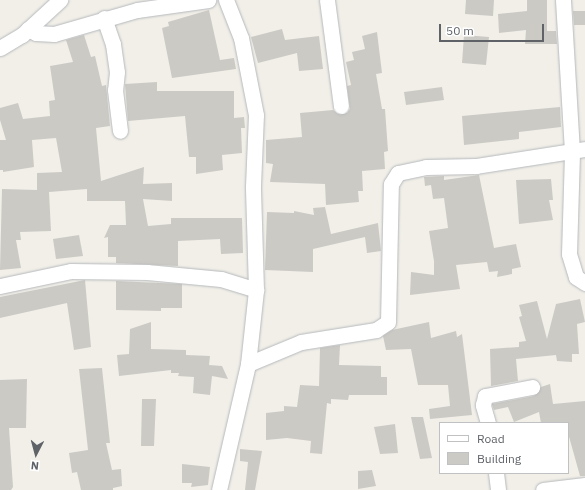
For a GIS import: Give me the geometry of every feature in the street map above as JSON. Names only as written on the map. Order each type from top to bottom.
[{"type":"street","points":[[0,48],[28,29],[60,0]]},
{"type":"street","points":[[28,29],[36,33],[54,34],[104,18],[138,10],[208,0]]},
{"type":"street","points":[[219,490],[248,364],[256,290],[253,186],[256,115],[241,38],[226,0]]},
{"type":"street","points":[[327,0],[341,106]]},
{"type":"street","points":[[563,0],[578,151],[569,254],[576,278],[585,283]]},
{"type":"street","points":[[104,18],[113,44],[117,72],[114,90],[120,131]]},
{"type":"street","points":[[248,364],[301,342],[376,330],[388,322],[391,184],[398,173],[426,167],[476,166],[578,151]]},
{"type":"street","points":[[0,286],[71,271],[147,272],[221,279],[256,290]]},
{"type":"street","points":[[488,422],[483,405],[485,396],[532,387]]},
{"type":"street","points":[[496,474],[498,490]]},
{"type":"street","points":[[543,490],[585,486]]},
{"type":"building","points":[[466,0],[494,0],[493,16],[465,14]]},
{"type":"building","points":[[527,0],[547,0],[547,31],[556,31],[557,44],[525,44],[526,30],[499,33],[498,14],[527,11]]},
{"type":"building","points":[[209,10],[220,60],[234,58],[236,69],[172,78],[162,28],[169,26],[168,22]]},
{"type":"building","points":[[573,11],[585,11],[585,25],[574,25]]},
{"type":"building","points":[[282,29],[285,40],[319,36],[323,69],[299,71],[297,53],[258,63],[251,37]]},
{"type":"building","points":[[377,32],[382,73],[376,74],[382,109],[385,109],[388,151],[384,152],[385,169],[362,171],[363,191],[358,191],[359,202],[326,205],[325,184],[270,182],[273,164],[266,163],[266,140],[302,137],[300,113],[333,110],[338,114],[347,113],[350,109],[347,86],[351,85],[346,62],[354,60],[352,52],[365,49],[362,36]]},
{"type":"building","points":[[84,35],[91,57],[95,56],[102,86],[106,85],[110,126],[96,128],[101,181],[144,167],[143,184],[172,183],[172,201],[143,199],[148,226],[171,224],[171,218],[242,218],[243,253],[221,254],[220,239],[178,241],[178,266],[116,263],[116,257],[108,257],[108,237],[104,238],[110,225],[126,225],[125,201],[87,201],[87,189],[49,192],[51,231],[20,232],[21,240],[16,240],[21,268],[0,270],[2,189],[37,190],[37,173],[62,172],[56,138],[32,140],[34,167],[3,172],[3,170],[0,170],[0,140],[6,140],[0,120],[0,108],[18,103],[23,119],[50,116],[49,101],[55,100],[50,66],[73,62],[66,40]]},
{"type":"building","points":[[464,35],[489,37],[486,65],[462,63]]},
{"type":"building","points":[[157,82],[157,91],[234,91],[234,118],[244,117],[245,128],[241,128],[242,153],[222,155],[223,170],[196,174],[196,157],[189,157],[185,116],[128,121],[125,84]]},
{"type":"building","points":[[442,87],[444,100],[406,105],[404,92]]},
{"type":"building","points":[[560,107],[561,127],[519,132],[519,139],[464,145],[462,116]]},
{"type":"building","points":[[479,175],[494,248],[516,244],[521,267],[512,269],[512,274],[497,277],[498,271],[489,272],[487,262],[456,265],[460,289],[410,295],[411,272],[434,275],[434,261],[429,231],[448,228],[444,198],[433,199],[431,185],[425,186],[424,177],[444,176],[444,180]]},
{"type":"building","points":[[551,179],[553,200],[549,200],[553,220],[519,224],[516,180]]},
{"type":"building","points":[[325,207],[331,234],[378,223],[381,251],[367,253],[365,237],[313,249],[313,272],[265,270],[267,212],[294,213],[294,211],[314,215],[313,208]]},
{"type":"building","points":[[79,235],[83,256],[56,259],[53,239]]},
{"type":"building","points":[[85,280],[91,347],[74,350],[67,303],[0,318],[0,297]]},
{"type":"building","points":[[116,281],[182,284],[182,308],[161,308],[161,311],[116,310]]},
{"type":"building","points":[[580,299],[585,322],[577,324],[579,354],[572,354],[572,362],[557,361],[556,355],[516,359],[518,381],[491,386],[490,349],[519,347],[519,342],[526,341],[519,317],[522,316],[519,305],[537,301],[547,339],[556,304]]},
{"type":"building","points":[[151,322],[151,349],[186,350],[186,355],[210,356],[209,365],[222,366],[228,379],[212,376],[210,395],[193,393],[194,377],[178,376],[179,373],[171,373],[171,370],[119,376],[117,355],[129,354],[130,329]]},
{"type":"building","points":[[429,322],[431,338],[456,331],[457,337],[462,334],[472,415],[430,419],[429,409],[450,406],[448,385],[418,385],[411,349],[386,350],[383,336],[392,330]]},
{"type":"building","points":[[340,345],[339,365],[381,366],[381,377],[387,377],[387,395],[349,395],[348,400],[331,399],[331,404],[327,403],[322,454],[310,453],[311,441],[287,438],[266,440],[266,413],[284,411],[284,406],[297,407],[300,385],[319,386],[320,348]]},
{"type":"building","points":[[102,368],[110,443],[106,443],[112,470],[121,469],[122,486],[113,488],[113,490],[81,490],[77,472],[72,473],[69,453],[88,450],[79,369]]},
{"type":"building","points":[[27,379],[26,428],[9,428],[13,487],[11,490],[0,490],[0,380]]},
{"type":"building","points":[[550,384],[553,404],[585,401],[585,476],[580,476],[569,437],[569,422],[541,422],[539,412],[514,422],[508,407],[494,410],[492,404],[534,396],[541,387]]},
{"type":"building","points":[[142,399],[156,399],[154,446],[141,446]]},
{"type":"building","points":[[411,417],[423,417],[432,458],[420,459]]},
{"type":"building","points":[[395,424],[398,453],[380,454],[374,427]]},
{"type":"building","points":[[240,449],[262,451],[255,490],[245,490],[248,462],[240,461]]},
{"type":"building","points":[[182,464],[210,467],[208,485],[191,487],[192,483],[182,483]]},
{"type":"building","points":[[372,470],[376,486],[358,489],[358,471]]}]
